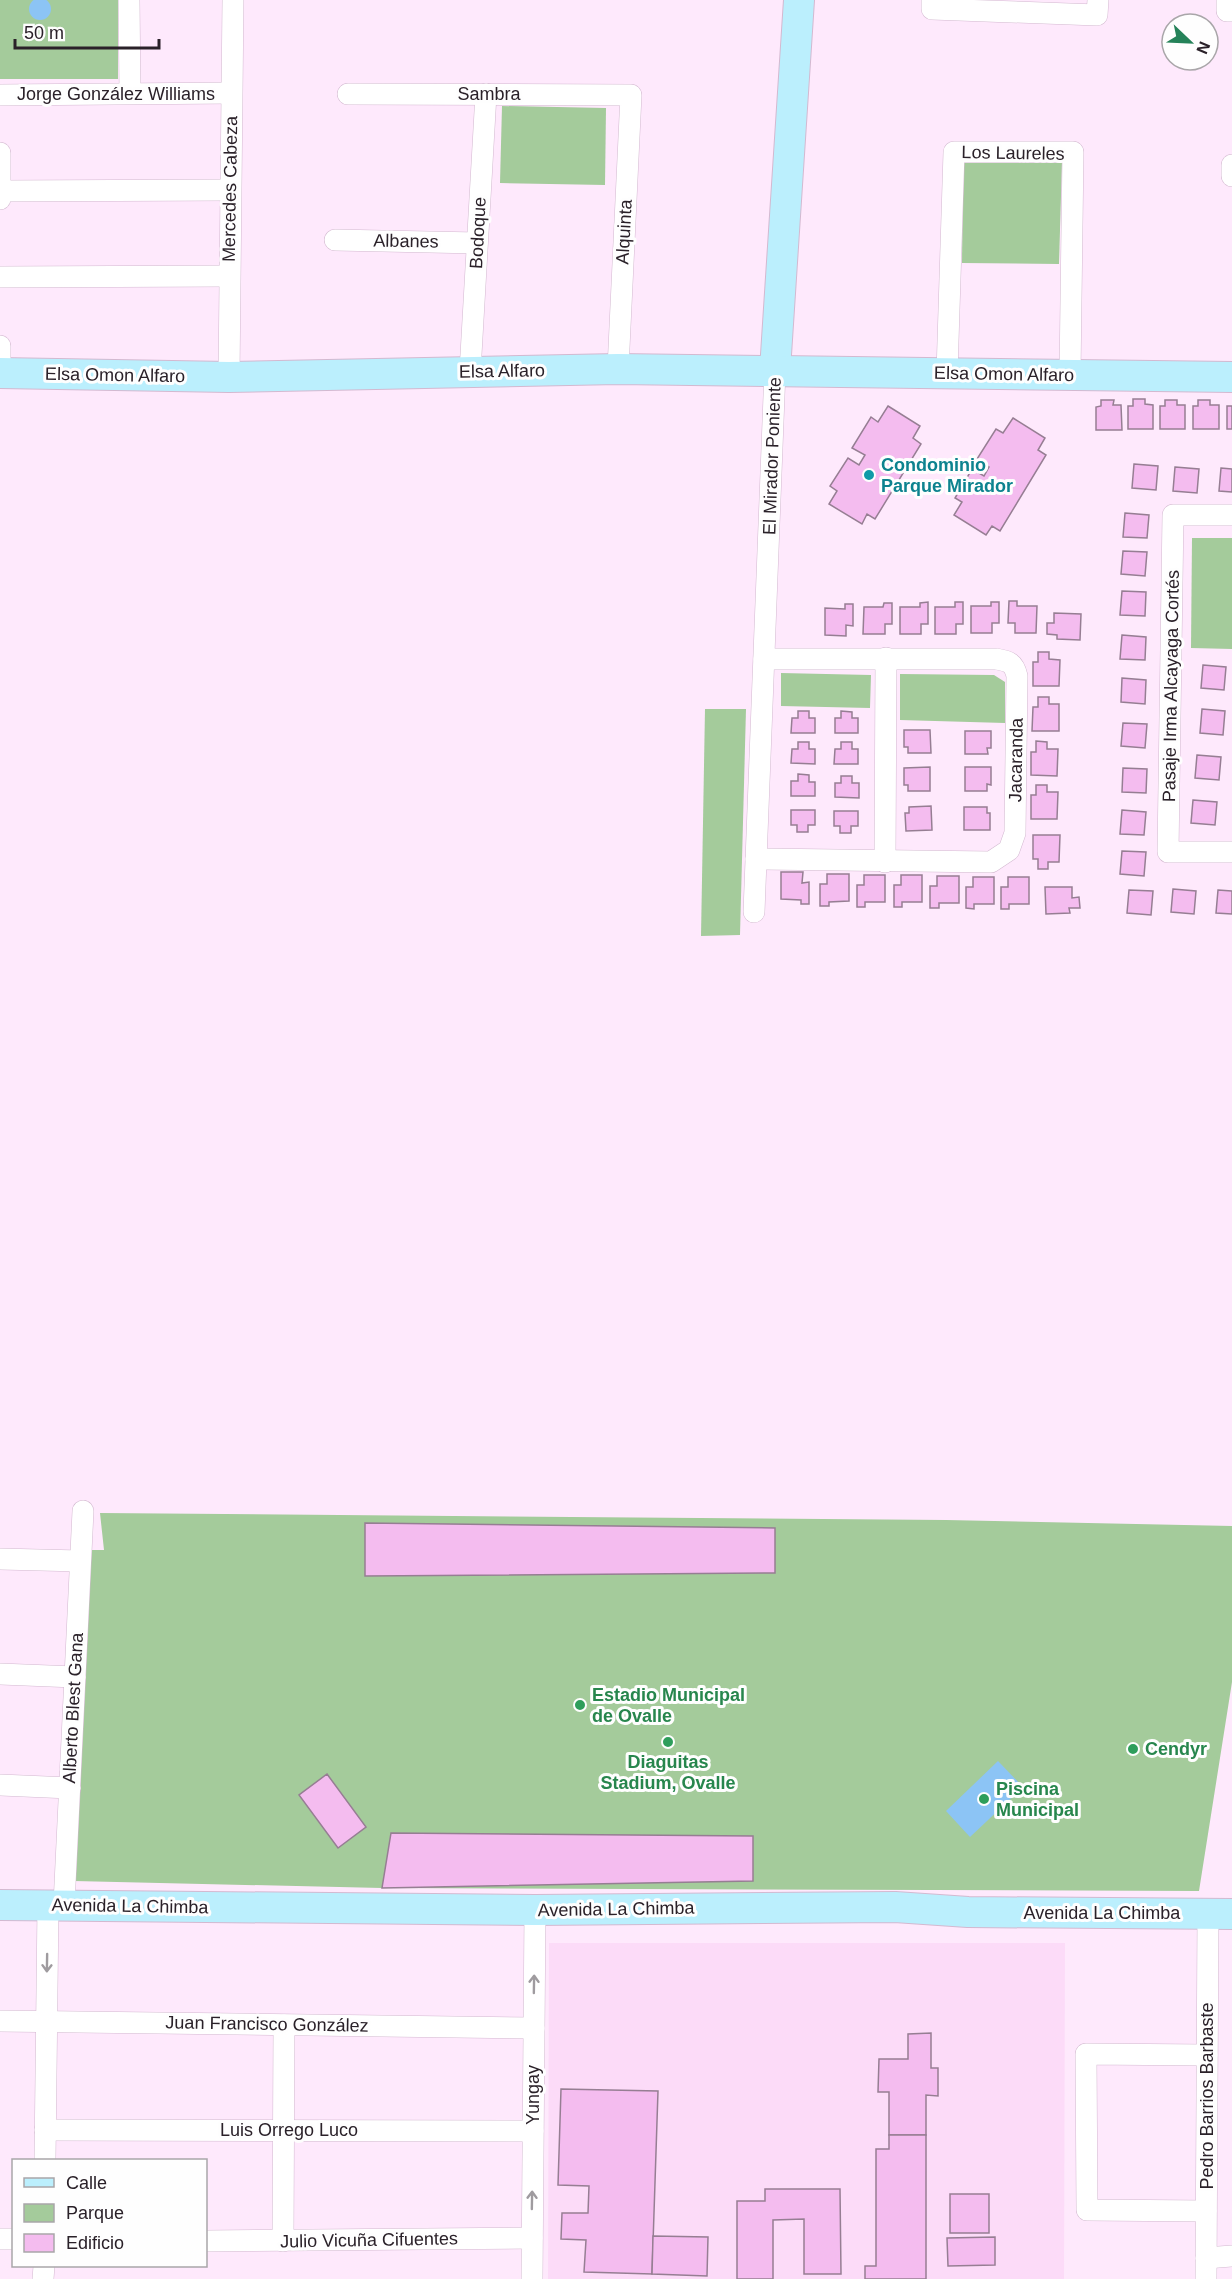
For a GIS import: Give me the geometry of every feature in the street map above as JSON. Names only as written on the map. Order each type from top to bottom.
[{"type":"street","points":[[129,0],[130,93]]},
{"type":"street","name":"Mercedes Cabeza","points":[[229,377],[233,0]]},
{"type":"street","name":"El Mirador Poniente","points":[[754,912],[775,370],[799,0]]},
{"type":"street","points":[[932,0],[932,9],[1097,15],[1098,0]]},
{"type":"street","points":[[1227,0],[1227,11],[1232,11]]},
{"type":"street","name":"Jorge González Williams","points":[[0,95],[231,93]]},
{"type":"street","name":"Sambra","points":[[348,94],[631,95]]},
{"type":"street","name":"Bodoque","points":[[470,372],[486,94]]},
{"type":"street","name":"Alquinta","points":[[618,369],[631,95]]},
{"type":"street","name":"Los Laureles","points":[[947,373],[954,152],[1073,152],[1070,375]]},
{"type":"street","points":[[0,153],[0,199]]},
{"type":"street","points":[[1232,165],[1232,176]]},
{"type":"street","points":[[0,190],[230,190]]},
{"type":"street","name":"Albanes","points":[[335,240],[477,243]]},
{"type":"street","points":[[0,276],[229,276]]},
{"type":"street","points":[[0,346],[0,373]]},
{"type":"street","name":"Elsa Alfaro","points":[[229,377],[618,369],[775,370]]},
{"type":"street","name":"Elsa Omon Alfaro","points":[[775,370],[1232,377]]},
{"type":"street","name":"Elsa Omon Alfaro","points":[[0,373],[229,377]]},
{"type":"street","name":"Pasaje Irma Alcayaga Cortés","points":[[1232,515],[1173,515],[1168,852],[1232,852]]},
{"type":"street","points":[[885,658],[885,862]]},
{"type":"street","name":"Jacaranda","points":[[756,859],[991,862],[1009,850],[1015,833],[1017,676],[1015,667],[1009,661],[885,658],[764,659]]},
{"type":"street","name":"Alberto Blest Gana","points":[[45,2159],[47,2021],[56,1905],[70,1788],[83,1511]]},
{"type":"street","points":[[0,1559],[80,1561]]},
{"type":"street","points":[[0,1674],[75,1677]]},
{"type":"street","points":[[0,1785],[70,1788]]},
{"type":"street","name":"Avenida La Chimba","points":[[0,1905],[535,1910],[895,1907],[968,1912],[1220,1914]]},
{"type":"street","name":"Yungay","points":[[532,2279],[535,1910]]},
{"type":"street","name":"Pedro Barrios Barbaste","points":[[1206,2279],[1207,2055],[1220,1914]]},
{"type":"street","name":"Juan Francisco González","points":[[0,2021],[534,2028]]},
{"type":"street","points":[[283,2241],[284,2025]]},
{"type":"street","points":[[1206,2211],[1087,2210],[1086,2054],[1207,2055]]},
{"type":"street","name":"Luis Orrego Luco","points":[[45,2130],[533,2131]]},
{"type":"street","name":"Julio Vicuña Cifuentes","points":[[207,2241],[532,2238]]},
{"type":"street","points":[[1206,2258],[1232,2256]]},
{"type":"shaded area","points":[[549,1943],[1065,1943],[1064,2279],[548,2279]]},
{"type":"green space","points":[[0,0],[118,0],[118,79],[0,79]]},
{"type":"green space","points":[[502,106],[606,108],[605,185],[500,183]]},
{"type":"green space","points":[[963,161],[1062,162],[1059,264],[962,263]]},
{"type":"green space","points":[[1192,538],[1232,538],[1232,649],[1191,648]]},
{"type":"green space","points":[[781,673],[871,675],[870,708],[781,706]]},
{"type":"green space","points":[[900,674],[994,675],[1005,682],[1005,723],[900,720]]},
{"type":"green space","points":[[705,709],[746,709],[740,935],[701,936]]},
{"type":"green space","name":"Diaguitas Stadium, Ovalle","points":[[100,1513],[946,1520],[1232,1526],[1232,1682],[1199,1891],[382,1888],[74,1881],[89,1550],[104,1550]]},
{"type":"water","points":[[44,-1],[50,5],[48,17],[40,20],[32,17],[29,9],[32,1]]},
{"type":"water","name":"Piscina Municipal","points":[[998,1761],[1023,1787],[970,1837],[946,1811]]},
{"type":"building","points":[[1133,399],[1145,399],[1145,404],[1153,405],[1153,429],[1128,429],[1128,406],[1133,406]]},
{"type":"building","points":[[1101,400],[1114,400],[1113,405],[1121,405],[1122,430],[1096,430],[1096,407],[1101,406]]},
{"type":"building","points":[[1165,400],[1177,400],[1177,405],[1185,405],[1185,429],[1160,429],[1160,406],[1165,406]]},
{"type":"building","points":[[1198,400],[1210,400],[1210,405],[1219,405],[1219,429],[1193,429],[1193,406],[1198,406]]},
{"type":"building","name":"Condominio Parque Mirador","points":[[888,406],[920,426],[913,438],[921,444],[875,519],[867,514],[862,524],[829,504],[837,491],[830,486],[848,458],[859,465],[865,455],[852,448],[871,417],[878,422]]},
{"type":"building","points":[[1227,406],[1232,406],[1232,429],[1227,429]]},
{"type":"building","name":"Condominio Parque Mirador","points":[[1013,418],[1045,438],[1038,450],[1046,455],[1000,531],[992,526],[986,535],[954,515],[962,502],[955,498],[972,469],[984,476],[989,467],[977,459],[996,429],[1003,433]]},
{"type":"building","points":[[1134,464],[1158,466],[1156,490],[1132,488]]},
{"type":"building","points":[[1175,467],[1199,469],[1197,493],[1173,491]]},
{"type":"building","points":[[1221,468],[1232,469],[1232,492],[1219,491]]},
{"type":"building","points":[[1125,513],[1149,515],[1147,538],[1123,537]]},
{"type":"building","points":[[1123,551],[1147,552],[1145,576],[1121,574]]},
{"type":"building","points":[[1122,591],[1146,592],[1145,616],[1120,615]]},
{"type":"building","points":[[1009,601],[1017,601],[1017,606],[1037,606],[1036,633],[1015,633],[1015,623],[1008,623]]},
{"type":"building","points":[[928,602],[928,624],[921,624],[921,634],[900,634],[900,607],[920,607],[920,603]]},
{"type":"building","points":[[955,602],[963,602],[963,624],[956,624],[956,634],[935,634],[935,607],[955,607]]},
{"type":"building","points":[[991,602],[999,602],[999,623],[992,623],[992,633],[971,633],[971,606],[991,606]]},
{"type":"building","points":[[884,603],[892,603],[892,624],[885,624],[885,634],[863,634],[864,607],[883,607]]},
{"type":"building","points":[[845,604],[853,604],[853,626],[846,625],[846,636],[825,635],[825,608],[845,609]]},
{"type":"building","points":[[1054,613],[1081,614],[1080,640],[1057,639],[1057,635],[1047,634],[1047,623],[1054,623]]},
{"type":"building","points":[[1122,635],[1146,637],[1145,660],[1120,659]]},
{"type":"building","points":[[1038,652],[1049,652],[1049,659],[1060,660],[1059,686],[1033,686],[1033,662],[1038,662]]},
{"type":"building","points":[[1203,665],[1226,667],[1224,690],[1201,688]]},
{"type":"building","points":[[1122,678],[1146,680],[1145,704],[1121,702]]},
{"type":"building","points":[[1038,697],[1049,697],[1049,704],[1059,704],[1059,731],[1032,731],[1033,707],[1038,707]]},
{"type":"building","points":[[1202,709],[1225,711],[1223,735],[1200,733]]},
{"type":"building","points":[[798,711],[809,711],[809,718],[815,718],[815,733],[791,733],[792,718],[798,718]]},
{"type":"building","points":[[841,711],[852,712],[852,718],[858,718],[858,733],[835,733],[835,718],[841,718]]},
{"type":"building","points":[[1123,723],[1147,724],[1145,748],[1121,746]]},
{"type":"building","points":[[904,730],[930,730],[931,753],[908,753],[908,747],[904,747]]},
{"type":"building","points":[[965,731],[991,731],[991,748],[987,748],[988,754],[965,754]]},
{"type":"building","points":[[1036,741],[1047,742],[1047,749],[1058,749],[1057,776],[1031,775],[1031,752],[1036,752]]},
{"type":"building","points":[[798,742],[809,742],[809,749],[815,749],[815,764],[791,763],[792,749],[798,749]]},
{"type":"building","points":[[841,742],[852,742],[852,749],[858,749],[858,764],[834,764],[835,749],[841,749]]},
{"type":"building","points":[[1197,755],[1221,757],[1219,780],[1195,778]]},
{"type":"building","points":[[930,767],[930,791],[908,791],[908,785],[904,785],[904,768]]},
{"type":"building","points":[[965,767],[991,767],[991,785],[987,784],[987,791],[965,791]]},
{"type":"building","points":[[1123,768],[1147,769],[1146,793],[1122,792]]},
{"type":"building","points":[[798,774],[809,775],[809,782],[815,782],[815,796],[791,796],[791,781],[798,781]]},
{"type":"building","points":[[841,776],[852,776],[852,783],[859,783],[859,798],[835,797],[835,783],[841,783]]},
{"type":"building","points":[[1036,785],[1047,785],[1047,792],[1058,792],[1057,819],[1031,819],[1031,795],[1036,795]]},
{"type":"building","points":[[1193,800],[1217,802],[1215,825],[1191,823]]},
{"type":"building","points":[[931,806],[932,830],[906,831],[905,813],[909,813],[909,807]]},
{"type":"building","points":[[964,807],[987,807],[987,813],[990,813],[990,830],[964,830]]},
{"type":"building","points":[[791,810],[815,810],[815,825],[808,825],[808,832],[797,832],[797,825],[791,825]]},
{"type":"building","points":[[1122,810],[1146,812],[1144,835],[1120,834]]},
{"type":"building","points":[[834,811],[858,811],[858,826],[851,826],[851,833],[840,833],[840,826],[834,826]]},
{"type":"building","points":[[1033,835],[1060,835],[1059,862],[1048,862],[1048,869],[1038,869],[1038,859],[1033,859]]},
{"type":"building","points":[[1122,851],[1146,852],[1144,876],[1120,874]]},
{"type":"building","points":[[781,872],[803,872],[802,883],[809,882],[809,904],[801,904],[801,900],[781,899]]},
{"type":"building","points":[[827,874],[849,874],[849,901],[829,902],[829,906],[820,906],[820,884],[827,884]]},
{"type":"building","points":[[864,875],[885,875],[885,902],[865,902],[865,907],[857,907],[857,885],[864,885]]},
{"type":"building","points":[[901,875],[922,875],[922,902],[902,902],[902,907],[894,907],[894,885],[901,885]]},
{"type":"building","points":[[937,876],[959,876],[959,903],[939,903],[939,908],[930,908],[930,886],[937,886]]},
{"type":"building","points":[[973,877],[994,877],[994,904],[974,904],[974,909],[966,908],[966,887],[973,887]]},
{"type":"building","points":[[1008,877],[1029,877],[1029,904],[1009,904],[1009,909],[1001,909],[1001,887],[1008,887]]},
{"type":"building","points":[[1045,887],[1072,887],[1072,898],[1079,897],[1080,908],[1069,908],[1070,913],[1046,914]]},
{"type":"building","points":[[1173,889],[1196,891],[1194,914],[1171,912]]},
{"type":"building","points":[[1129,890],[1153,891],[1151,915],[1127,913]]},
{"type":"building","points":[[1218,890],[1232,891],[1232,914],[1216,913]]},
{"type":"building","points":[[365,1523],[775,1528],[775,1573],[365,1576]]},
{"type":"building","points":[[327,1774],[366,1827],[338,1848],[299,1795]]},
{"type":"building","points":[[391,1833],[753,1836],[753,1881],[382,1888]]},
{"type":"building","points":[[931,2033],[931,2068],[938,2068],[938,2096],[926,2095],[926,2135],[889,2135],[889,2092],[878,2092],[879,2059],[908,2059],[908,2034]]},
{"type":"building","points":[[561,2089],[658,2091],[652,2274],[584,2272],[586,2240],[561,2239],[562,2213],[588,2213],[589,2186],[558,2185]]},
{"type":"building","points":[[889,2135],[926,2135],[926,2279],[865,2279],[865,2266],[876,2266],[876,2149],[889,2149]]},
{"type":"building","points":[[765,2189],[840,2189],[841,2274],[804,2274],[804,2219],[773,2220],[773,2279],[737,2279],[737,2201],[765,2201]]},
{"type":"building","points":[[950,2194],[989,2194],[989,2233],[950,2233]]},
{"type":"building","points":[[653,2236],[708,2237],[707,2276],[652,2274]]},
{"type":"building","points":[[995,2237],[995,2265],[948,2266],[947,2238]]},
{"type":"place","name":"Condominio Parque Mirador","points":[[869,475]]},
{"type":"place","name":"Estadio Municipal de Ovalle","points":[[580,1705]]},
{"type":"place","name":"Diaguitas Stadium, Ovalle","points":[[668,1742]]},
{"type":"place","name":"Cendyr","points":[[1133,1749]]},
{"type":"place","name":"Piscina Municipal","points":[[984,1799]]}]
